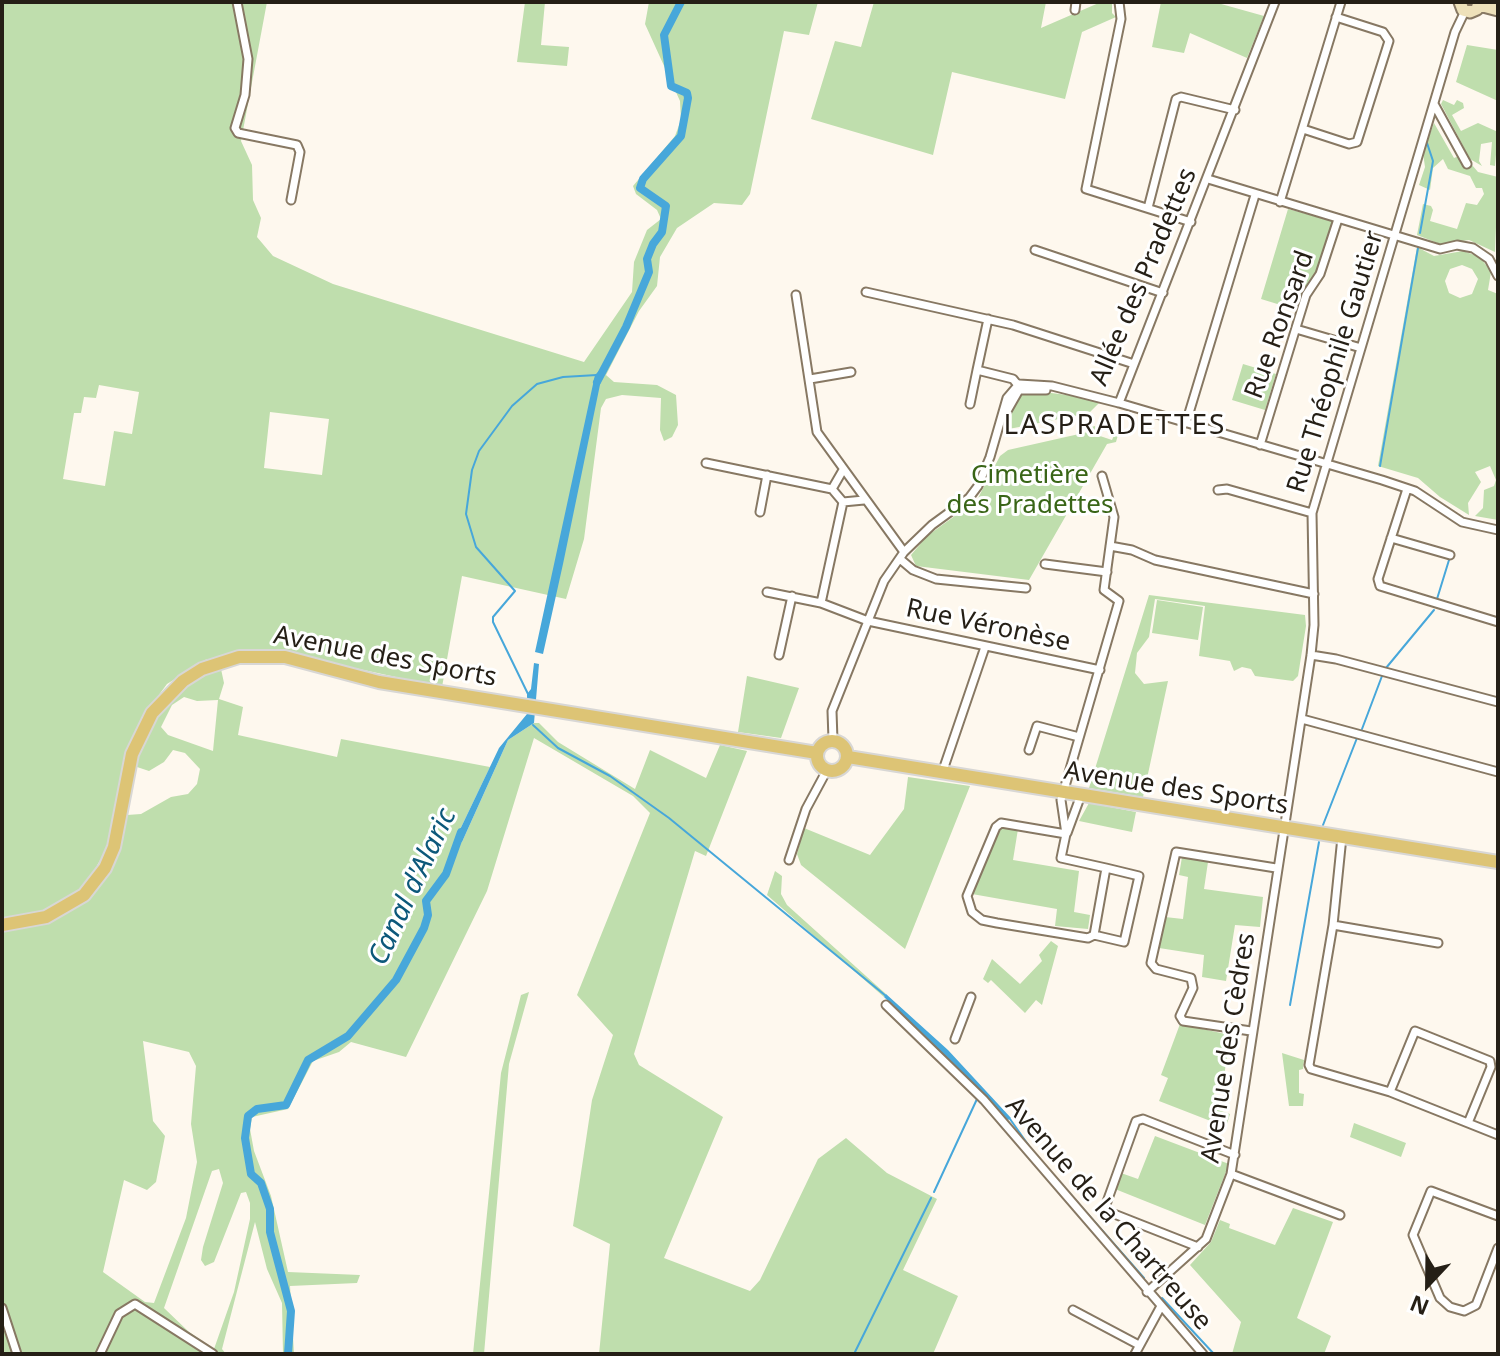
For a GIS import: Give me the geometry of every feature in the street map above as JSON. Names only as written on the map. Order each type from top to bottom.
[{"type":"main road","name":"Avenue des Sports","points":[[2,925],[60,912],[95,883],[105,868],[120,830],[137,740],[166,695],[202,669],[239,657],[285,657],[379,682],[817,753]]},
{"type":"main road","points":[[833,740],[843,745],[848,757],[841,769],[827,770],[820,765],[817,753],[821,745],[833,740]]},
{"type":"main road","name":"Avenue des Sports","points":[[848,757],[1498,862]]},
{"type":"street","points":[[237,2],[248,59],[245,95],[235,128],[238,133],[297,145],[300,152],[291,200]]},
{"type":"street","points":[[1119,2],[1121,19],[1086,189],[1191,222]]},
{"type":"street","name":"Allée des Pradettes","points":[[977,370],[1013,379],[1020,387],[1068,391],[1119,403],[1275,2]]},
{"type":"street","points":[[1280,202],[1341,2]]},
{"type":"street","points":[[1463,7],[1475,11],[1479,3],[1498,10]]},
{"type":"street","name":"Rue Théophile Gautier","points":[[1282,828],[1311,655],[1314,594],[1312,513],[1463,7]]},
{"type":"street","points":[[1303,129],[1349,144],[1357,142],[1385,55],[1387,34],[1336,17]]},
{"type":"street","points":[[1148,208],[1176,99],[1181,97],[1235,110]]},
{"type":"street","points":[[1434,104],[1467,164]]},
{"type":"street","points":[[1208,179],[1440,249],[1457,245],[1473,248],[1489,259],[1498,276]]},
{"type":"street","points":[[1186,423],[1255,195]]},
{"type":"street","name":"Rue Ronsard","points":[[1260,445],[1306,295],[1320,274],[1338,219]]},
{"type":"street","points":[[1035,250],[1163,293]]},
{"type":"street","points":[[866,292],[988,319],[1134,364]]},
{"type":"street","points":[[796,295],[817,432],[902,556],[913,570],[936,579],[1026,588]]},
{"type":"street","points":[[970,404],[988,319]]},
{"type":"street","points":[[1296,329],[1361,348]]},
{"type":"street","points":[[810,379],[851,372]]},
{"type":"street","points":[[833,740],[832,711],[884,581],[902,556],[932,525],[969,498],[978,486],[1020,387]]},
{"type":"street","points":[[1119,403],[1407,489],[1462,522],[1498,530]]},
{"type":"street","points":[[706,463],[832,489],[843,502]]},
{"type":"street","points":[[832,489],[843,470]]},
{"type":"street","points":[[760,512],[767,475]]},
{"type":"street","points":[[1066,834],[1062,793],[1119,601],[1104,590],[1114,517],[1102,476]]},
{"type":"street","points":[[1218,490],[1227,489],[1312,513]]},
{"type":"street","points":[[1407,489],[1378,579],[1385,590],[1498,622]]},
{"type":"street","points":[[843,502],[864,500]]},
{"type":"street","points":[[821,603],[843,502]]},
{"type":"street","points":[[1391,538],[1450,555]]},
{"type":"street","points":[[1110,546],[1132,550],[1155,560],[1314,594]]},
{"type":"street","points":[[1045,564],[1107,572]]},
{"type":"street","name":"Rue Véronèse","points":[[767,592],[821,603],[868,621],[1100,670]]},
{"type":"street","points":[[779,655],[792,596]]},
{"type":"street","points":[[942,773],[985,647]]},
{"type":"street","points":[[1311,655],[1498,702]]},
{"type":"street","points":[[1302,719],[1498,772]]},
{"type":"street","points":[[1029,750],[1037,726],[1079,737]]},
{"type":"street","points":[[789,860],[806,809],[827,770]]},
{"type":"street","points":[[1066,834],[1001,823],[996,827],[967,896],[972,912],[982,920],[997,923],[1088,938],[1094,935],[1124,942],[1139,876],[1061,858],[1066,834],[1081,795]]},
{"type":"street","name":"Avenue des Cèdres","points":[[1147,1292],[1206,1239],[1231,1174],[1282,828]]},
{"type":"street","points":[[1342,837],[1333,925],[1309,1065],[1311,1069],[1390,1092],[1498,1135]]},
{"type":"street","points":[[1251,1031],[1183,1021],[1180,1016],[1193,988],[1191,978],[1156,969],[1151,963],[1176,852],[1276,868]]},
{"type":"street","points":[[1094,935],[1106,868]]},
{"type":"street","points":[[1333,925],[1438,943]]},
{"type":"street","points":[[955,1039],[971,997]]},
{"type":"street","name":"Avenue de la Chartreuse","points":[[886,1005],[984,1100],[1160,1308],[1203,1354]]},
{"type":"street","points":[[1390,1092],[1415,1031],[1490,1061],[1491,1067],[1468,1123]]},
{"type":"street","points":[[1198,1247],[1104,1210],[1136,1121],[1143,1119],[1235,1155]]},
{"type":"street","points":[[1231,1174],[1340,1215]]},
{"type":"street","points":[[1498,1216],[1431,1191],[1413,1235],[1440,1298],[1450,1307],[1464,1311],[1476,1305],[1498,1248]]},
{"type":"street","points":[[100,1354],[119,1314],[135,1304],[213,1354]]},
{"type":"street","points":[[2,1308],[17,1354]]},
{"type":"street","points":[[1135,1354],[1160,1308]]},
{"type":"street","points":[[1073,1310],[1139,1345]]},
{"type":"green space","points":[[2,2],[267,2],[241,141],[252,165],[253,200],[261,218],[257,237],[273,256],[333,284],[584,362],[632,292],[634,262],[647,230],[661,219],[657,210],[636,194],[633,186],[675,136],[681,120],[680,101],[645,24],[649,2],[818,2],[809,35],[784,31],[750,194],[742,205],[714,203],[677,228],[660,257],[657,286],[639,311],[606,375],[614,382],[657,385],[676,395],[678,425],[672,437],[664,441],[660,430],[661,398],[622,395],[606,399],[601,408],[584,539],[566,599],[462,576],[442,687],[276,651],[245,651],[205,660],[167,684],[147,711],[110,843],[83,890],[47,911],[2,921]],"holes":[[[99,385],[139,392],[132,434],[114,431],[105,486],[63,479],[74,413],[81,413],[84,397],[96,398]],[[270,412],[329,419],[322,475],[264,468]]]},
{"type":"green space","points":[[525,2],[545,2],[541,45],[569,47],[567,66],[517,62]]},
{"type":"green space","points":[[874,2],[1046,2],[1041,28],[1101,2],[1112,2],[1112,13],[1116,17],[1082,32],[1065,99],[952,72],[933,155],[811,119],[835,41],[861,47]]},
{"type":"green space","points":[[1161,2],[1214,2],[1264,16],[1247,58],[1190,33],[1184,53],[1152,47]]},
{"type":"green space","points":[[1467,45],[1498,50],[1498,101],[1456,82]]},
{"type":"green space","points":[[1443,100],[1454,105],[1457,100],[1463,103],[1464,108],[1452,115],[1461,131],[1478,123],[1498,132],[1495,166],[1490,165],[1492,142],[1481,144],[1479,161],[1482,166],[1470,159],[1441,104]]},
{"type":"green space","points":[[1434,123],[1454,158],[1459,156],[1466,169],[1472,165],[1478,172],[1498,177],[1495,252],[1469,240],[1440,244],[1417,235],[1423,204],[1431,206],[1433,210],[1430,221],[1457,229],[1466,203],[1477,205],[1484,194],[1482,188],[1476,188],[1470,176],[1448,169],[1443,159],[1433,168],[1430,190],[1419,185],[1425,167],[1423,153]]},
{"type":"green space","points":[[1288,209],[1333,221],[1318,273],[1303,293],[1297,310],[1261,299]]},
{"type":"green space","points":[[1417,247],[1434,256],[1463,251],[1480,257],[1491,272],[1488,290],[1498,294],[1498,520],[1475,516],[1483,508],[1484,490],[1494,486],[1496,480],[1490,466],[1475,472],[1481,482],[1468,503],[1469,515],[1440,497],[1418,478],[1378,466]],"holes":[[[1462,265],[1472,269],[1478,279],[1472,294],[1460,298],[1449,293],[1445,281],[1450,269]]]},
{"type":"green space","points":[[1243,364],[1276,374],[1265,410],[1232,400]]},
{"type":"green space","points":[[1028,390],[1100,402],[1089,413],[1004,430],[1016,397]]},
{"type":"green space","name":"Cimetière des Pradettes","points":[[1095,426],[1097,435],[1112,440],[1115,433],[1118,435],[1116,442],[1107,444],[1029,580],[916,566],[911,555],[927,536],[977,500],[1000,456],[1008,450],[1088,432],[1088,428]]},
{"type":"green space","points":[[1149,595],[1305,615],[1298,676],[1293,681],[1255,676],[1251,669],[1242,667],[1234,671],[1230,661],[1199,656],[1205,606],[1155,599],[1149,637],[1137,653],[1135,673],[1144,684],[1168,681],[1143,797],[1089,788]]},
{"type":"green space","points":[[1157,600],[1203,607],[1198,640],[1152,633]]},
{"type":"green space","points":[[221,669],[224,683],[219,699],[243,707],[238,735],[337,757],[341,739],[490,767],[455,840],[462,842],[508,740],[534,723],[539,723],[558,742],[635,789],[650,750],[706,778],[720,745],[747,751],[706,856],[695,851],[634,1054],[639,1065],[723,1117],[664,1258],[750,1291],[760,1280],[818,1159],[846,1138],[887,1173],[937,1199],[903,1270],[958,1296],[933,1354],[599,1354],[610,1244],[573,1226],[592,1100],[613,1035],[577,995],[650,813],[633,796],[534,738],[487,891],[406,1057],[351,1042],[339,1052],[313,1061],[288,1109],[252,1117],[250,1129],[254,1151],[271,1196],[288,1272],[360,1275],[357,1283],[290,1286],[294,1354],[283,1354],[282,1303],[267,1269],[255,1222],[222,1349],[226,1354],[2,1354],[2,930],[55,918],[75,908],[95,891],[113,857],[127,815],[141,814],[171,797],[188,794],[197,784],[200,769],[185,753],[173,750],[164,762],[149,771],[134,766],[165,702],[204,672]],"holes":[[[184,697],[197,701],[218,700],[213,751],[168,735],[161,727],[172,705]],[[143,1041],[189,1052],[196,1066],[191,1124],[197,1162],[186,1218],[154,1303],[145,1302],[103,1272],[124,1180],[147,1190],[156,1182],[165,1136],[153,1121]],[[219,1169],[223,1183],[203,1247],[201,1260],[205,1266],[214,1262],[241,1193],[246,1192],[250,1203],[250,1219],[234,1292],[214,1349],[189,1332],[164,1308],[212,1171]]]},
{"type":"green space","points":[[747,676],[799,688],[781,738],[738,732]]},
{"type":"green space","points":[[908,777],[970,786],[905,949],[801,865],[797,854],[804,828],[870,855],[904,809]]},
{"type":"green space","points":[[1089,803],[1136,812],[1132,832],[1079,821]]},
{"type":"green space","points":[[1001,827],[1018,829],[1013,860],[1079,871],[1074,912],[1090,915],[1088,929],[1055,926],[1057,909],[972,894]]},
{"type":"green space","points":[[1182,857],[1208,862],[1204,889],[1263,897],[1260,927],[1235,925],[1226,981],[1202,977],[1204,955],[1159,948],[1165,917],[1183,919],[1188,877],[1179,875]]},
{"type":"green space","points":[[775,871],[782,876],[781,894],[787,905],[886,994],[884,997],[767,895]]},
{"type":"green space","points":[[1051,941],[1058,946],[1042,1005],[1036,1000],[1025,1013],[991,980],[988,983],[983,979],[992,959],[1020,984],[1042,961],[1039,955]]},
{"type":"green space","points":[[529,992],[509,1064],[484,1354],[473,1354],[501,1073],[521,995]]},
{"type":"green space","points":[[1180,1024],[1230,1035],[1224,1077],[1216,1082],[1212,1108],[1230,1114],[1226,1127],[1159,1101],[1168,1078],[1161,1075]]},
{"type":"green space","points":[[1282,1053],[1304,1060],[1303,1069],[1299,1070],[1299,1093],[1304,1094],[1303,1106],[1289,1106]]},
{"type":"green space","points":[[1354,1123],[1406,1143],[1401,1157],[1350,1137]]},
{"type":"green space","points":[[1155,1136],[1229,1164],[1205,1225],[1115,1189],[1121,1173],[1138,1179]]},
{"type":"green space","points":[[1293,1208],[1333,1222],[1297,1318],[1331,1336],[1324,1354],[1232,1354],[1241,1322],[1190,1265],[1211,1242],[1220,1220],[1230,1224],[1229,1228],[1275,1245]]},
{"type":"water","points":[[599,371],[602,375],[543,654],[535,652],[595,375]]},
{"type":"water","points":[[534,663],[539,664],[534,723],[508,740],[462,842],[455,840],[499,748],[527,714],[527,694],[531,689]]},
{"type":"water","points":[[886,994],[948,1050],[1011,1118],[1008,1120],[884,997]]},
{"type":"waterway","name":"Canal d'Alaric","points":[[597,382],[626,327],[649,272],[647,259],[662,232],[666,206],[640,188],[643,179],[681,136],[688,98],[687,93],[671,86],[664,35],[681,2]]},
{"type":"waterway","points":[[1420,233],[1433,161],[1427,143]]},
{"type":"waterway","points":[[1380,466],[1418,248]]},
{"type":"waterway","points":[[528,694],[493,622],[493,617],[515,591],[476,547],[466,514],[472,470],[479,451],[512,406],[537,384],[563,377],[597,375]]},
{"type":"waterway","points":[[1437,599],[1449,560]]},
{"type":"waterway","points":[[1386,668],[1434,610]]},
{"type":"waterway","points":[[1362,729],[1382,676]]},
{"type":"waterway","points":[[533,725],[558,748],[610,776],[669,818],[886,996]]},
{"type":"waterway","points":[[1323,825],[1357,738]]},
{"type":"waterway","name":"Canal d'Alaric","points":[[288,1354],[291,1311],[270,1232],[270,1209],[261,1183],[251,1174],[245,1138],[248,1116],[257,1109],[286,1105],[308,1060],[348,1036],[396,980],[424,928],[428,915],[426,901],[446,874],[461,832]]},
{"type":"waterway","points":[[1290,1005],[1319,842]]},
{"type":"waterway","points":[[934,1192],[977,1099]]},
{"type":"waterway","points":[[1010,1119],[1034,1153],[1144,1278]]},
{"type":"waterway","points":[[854,1354],[931,1198]]},
{"type":"waterway","points":[[1162,1298],[1214,1354]]},
{"type":"district","name":"LASPRADETTES","points":[[1115,426]]}]
